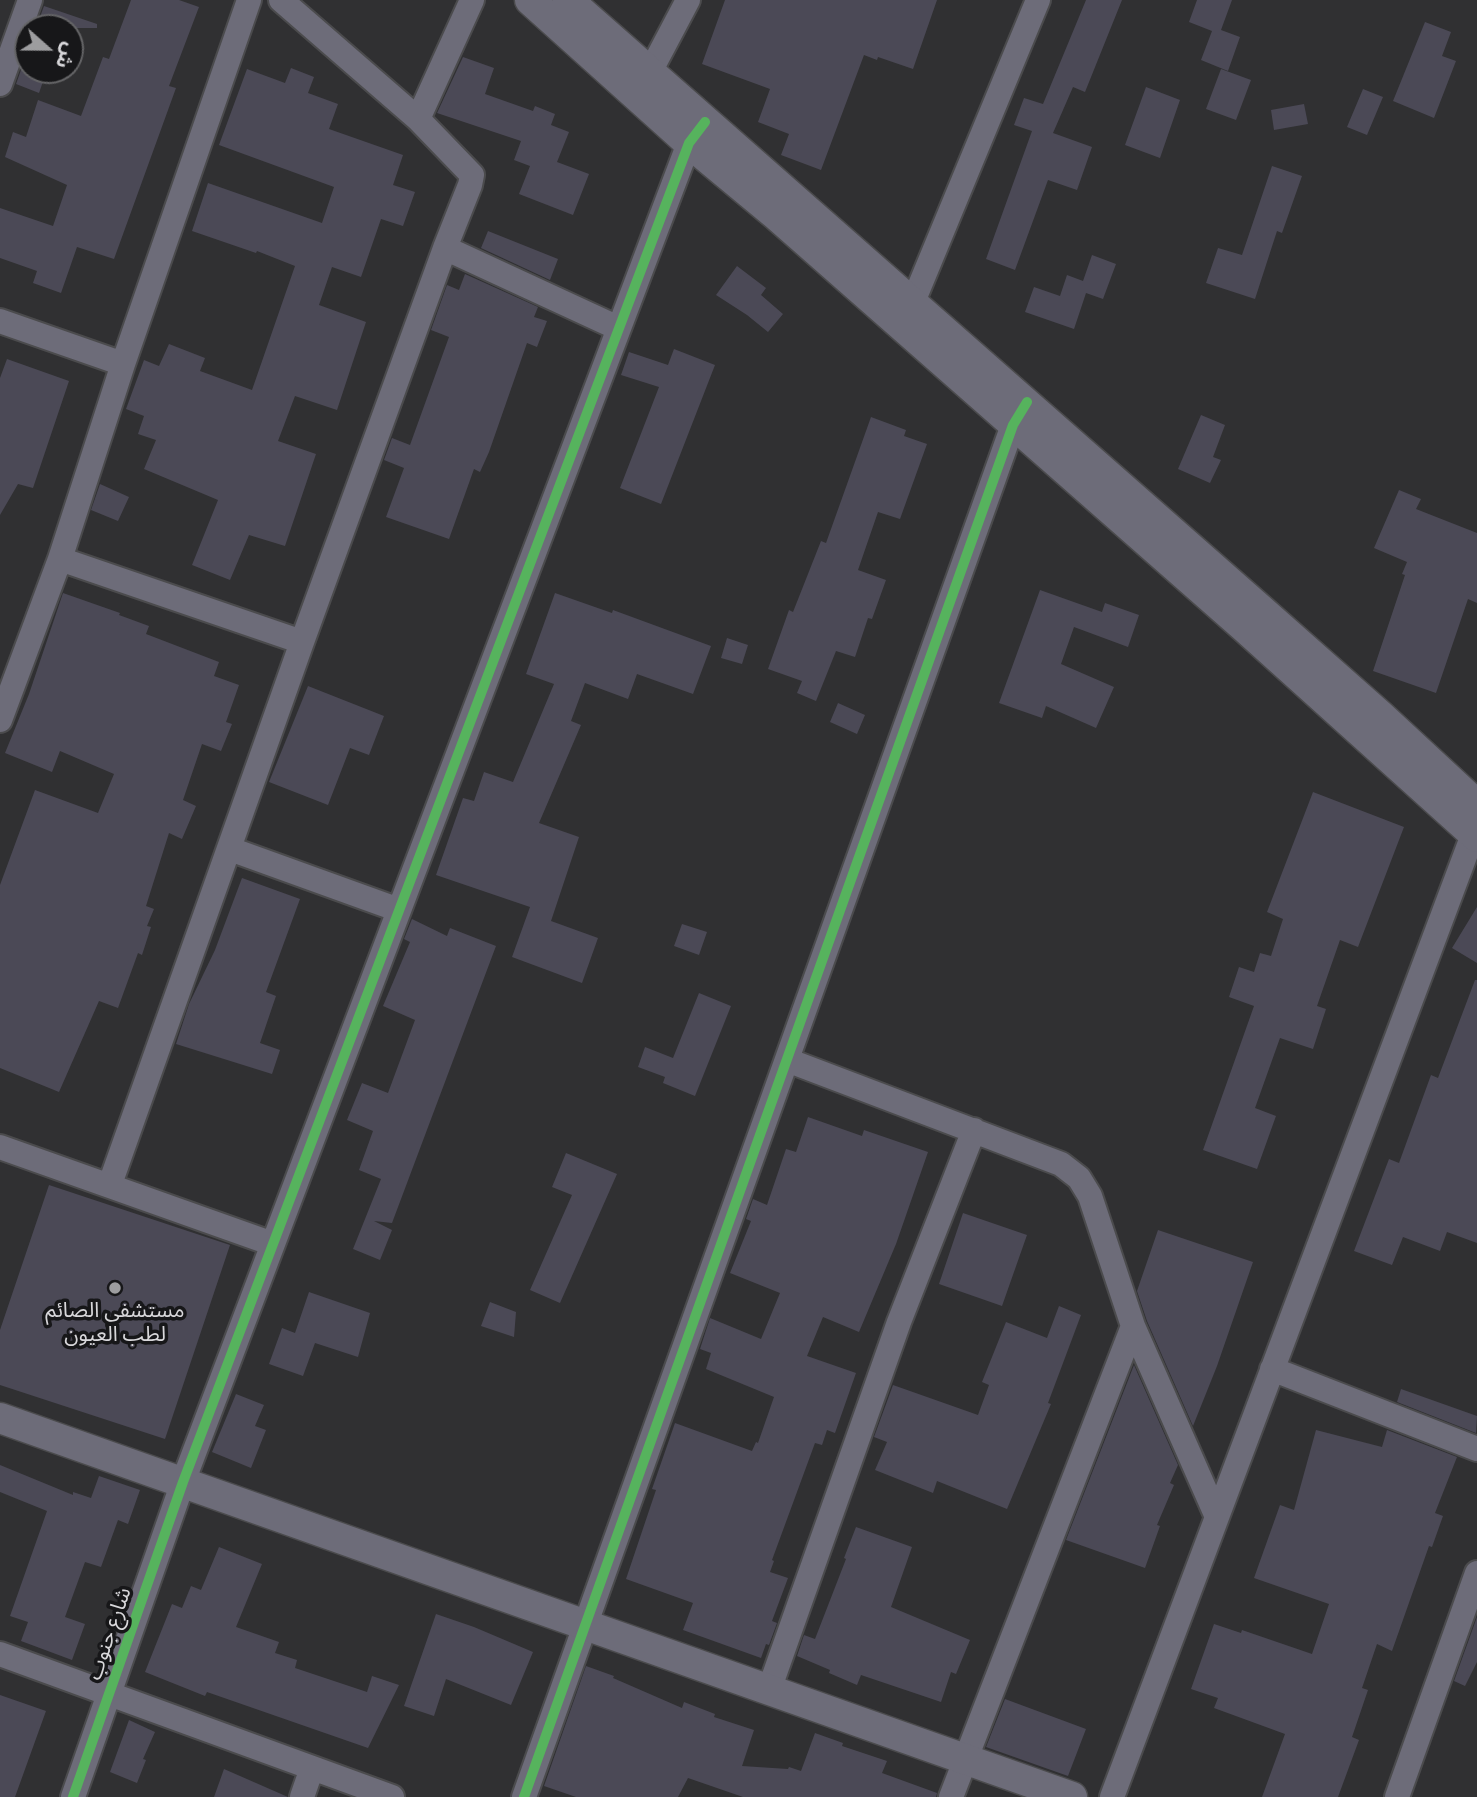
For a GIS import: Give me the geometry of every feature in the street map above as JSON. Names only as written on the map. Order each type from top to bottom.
[{"type":"street","points":[[0,84],[30,0]]},
{"type":"street","points":[[0,720],[60,559],[123,364],[249,0]]},
{"type":"street","points":[[110,1184],[302,642],[472,175],[418,120],[281,0]]},
{"type":"street","points":[[418,120],[472,0]]},
{"type":"street","points":[[530,0],[913,302],[1020,414]]},
{"type":"street","points":[[568,0],[650,72],[697,132],[777,216],[1020,414],[1381,716],[1476,825],[1112,1797]]},
{"type":"street","points":[[650,72],[688,0]]},
{"type":"street","points":[[913,302],[1038,0]]},
{"type":"street","name":"شارع جنوب","points":[[73,1797],[183,1482],[272,1244],[618,328],[697,132]]},
{"type":"street","points":[[445,248],[618,328]]},
{"type":"street","points":[[0,321],[123,364]]},
{"type":"street","points":[[524,1797],[1020,414]]},
{"type":"street","points":[[60,559],[302,642]]},
{"type":"street","points":[[230,849],[399,910]]},
{"type":"street","points":[[787,1060],[1061,1164],[1079,1178],[1090,1196],[1133,1326],[1216,1517]]},
{"type":"street","points":[[769,1690],[899,1322],[974,1130]]},
{"type":"street","points":[[0,1147],[272,1244]]},
{"type":"street","points":[[950,1797],[1133,1326]]},
{"type":"street","points":[[1272,1369],[1477,1449]]},
{"type":"street","points":[[0,1418],[1072,1797]]},
{"type":"street","points":[[1397,1797],[1477,1573]]},
{"type":"street","points":[[0,1654],[392,1797]]},
{"type":"street","points":[[302,1797],[312,1768]]},
{"type":"building","points":[[131,0],[179,0],[199,7],[169,86],[176,88],[114,259],[77,247],[61,293],[33,283],[37,271],[0,258],[0,208],[53,226],[67,185],[5,157],[13,132],[26,137],[38,100],[81,116],[103,57],[109,59]]},
{"type":"building","points":[[725,0],[937,0],[913,69],[864,55],[821,170],[781,155],[789,134],[758,122],[770,89],[702,64]]},
{"type":"building","points":[[1086,0],[1122,0],[1085,92],[1073,87],[1053,133],[1092,147],[1077,190],[1048,180],[1015,270],[986,259],[1032,131],[1014,125],[1024,98],[1043,104]]},
{"type":"building","points":[[1197,0],[1232,0],[1221,30],[1240,37],[1228,71],[1201,60],[1212,31],[1189,22]]},
{"type":"building","points":[[44,6],[68,14],[41,14]]},
{"type":"building","points":[[84,20],[97,24],[97,28],[84,28]]},
{"type":"building","points":[[1425,22],[1451,32],[1442,56],[1456,61],[1434,118],[1393,101]]},
{"type":"building","points":[[463,57],[494,68],[485,94],[533,111],[535,106],[555,114],[551,125],[569,132],[557,162],[589,174],[573,215],[519,194],[530,166],[514,160],[521,141],[437,113]]},
{"type":"building","points":[[291,68],[314,77],[308,93],[338,104],[329,129],[403,155],[393,185],[415,192],[403,226],[381,219],[361,277],[332,267],[319,305],[366,322],[337,410],[295,396],[278,441],[316,454],[285,546],[249,535],[230,580],[192,565],[218,500],[144,469],[156,440],[138,434],[144,416],[126,409],[144,360],[159,366],[169,344],[205,358],[200,371],[252,390],[295,266],[192,231],[208,183],[322,223],[334,187],[219,145],[247,69],[285,83]]},
{"type":"building","points":[[1221,69],[1251,80],[1236,120],[1206,109]]},
{"type":"building","points":[[16,84],[42,84],[39,93]]},
{"type":"building","points":[[1146,87],[1180,100],[1160,158],[1125,145]]},
{"type":"building","points":[[1363,89],[1383,97],[1367,135],[1347,127]]},
{"type":"building","points":[[1304,104],[1308,124],[1274,130],[1271,110]]},
{"type":"building","points":[[1272,166],[1302,176],[1282,233],[1277,231],[1255,299],[1206,283],[1218,248],[1242,255]]},
{"type":"building","points":[[488,231],[558,259],[550,280],[481,248]]},
{"type":"building","points":[[1092,255],[1116,264],[1103,299],[1086,293],[1074,329],[1025,312],[1034,287],[1060,296],[1067,275],[1083,281]]},
{"type":"building","points":[[737,266],[766,288],[761,295],[783,314],[768,332],[716,295]]},
{"type":"building","points":[[465,274],[538,307],[534,317],[547,321],[537,347],[527,343],[489,452],[480,472],[474,469],[449,539],[386,517],[404,468],[384,460],[392,438],[410,445],[449,337],[431,330],[447,285],[459,290]]},
{"type":"building","points":[[674,349],[715,365],[661,504],[620,488],[659,387],[621,375],[629,352],[668,365]]},
{"type":"building","points":[[7,359],[69,381],[33,488],[18,484],[0,515],[0,378]]},
{"type":"building","points":[[1201,415],[1225,425],[1213,457],[1221,460],[1210,483],[1178,469]]},
{"type":"building","points":[[871,417],[906,430],[904,436],[927,444],[900,519],[878,512],[858,570],[886,580],[872,619],[868,618],[855,657],[836,651],[816,701],[797,693],[802,681],[768,669],[789,610],[793,612],[821,541],[826,543]]},
{"type":"building","points":[[100,484],[129,497],[118,521],[91,510]]},
{"type":"building","points":[[1399,490],[1421,499],[1416,509],[1477,533],[1477,603],[1468,599],[1436,693],[1373,671],[1407,562],[1374,548]]},
{"type":"building","points":[[1040,590],[1102,612],[1105,603],[1139,615],[1128,647],[1074,627],[1061,664],[1114,687],[1096,728],[1046,706],[1042,718],[999,703]]},
{"type":"building","points":[[63,593],[120,613],[119,615],[149,626],[146,634],[219,662],[214,676],[239,685],[226,722],[232,724],[221,751],[202,744],[183,800],[196,806],[182,839],[169,833],[146,906],[154,909],[147,926],[151,927],[142,955],[138,953],[118,1008],[99,1001],[59,1092],[0,1068],[0,885],[35,790],[98,813],[114,774],[60,751],[52,772],[5,753],[29,694]]},
{"type":"building","points":[[555,593],[612,613],[613,610],[711,646],[693,694],[637,674],[628,699],[585,683],[571,721],[581,725],[539,823],[579,837],[551,921],[598,938],[582,983],[512,957],[530,907],[436,875],[463,798],[474,801],[484,772],[513,782],[554,684],[526,674]]},
{"type":"building","points":[[727,638],[748,645],[742,664],[721,658]]},
{"type":"building","points":[[308,686],[384,716],[369,755],[350,748],[328,805],[269,782]]},
{"type":"building","points":[[838,703],[865,715],[857,734],[830,722]]},
{"type":"building","points":[[1313,792],[1404,827],[1358,947],[1340,940],[1317,1006],[1326,1009],[1313,1049],[1280,1038],[1255,1108],[1276,1116],[1257,1169],[1203,1150],[1254,1006],[1229,997],[1239,967],[1254,972],[1260,953],[1271,956],[1283,919],[1267,912]]},
{"type":"building","points":[[242,878],[300,899],[266,992],[276,996],[260,1043],[280,1050],[272,1074],[176,1044],[189,1004],[215,950]]},
{"type":"building","points":[[1477,907],[1477,963],[1452,948]]},
{"type":"building","points":[[412,919],[447,936],[450,928],[496,946],[392,1223],[374,1221],[392,1230],[380,1260],[353,1249],[381,1179],[359,1170],[373,1131],[347,1120],[362,1083],[388,1093],[415,1020],[383,1006],[410,942],[404,939]]},
{"type":"building","points":[[682,924],[707,932],[699,955],[674,946]]},
{"type":"building","points":[[1475,980],[1477,1243],[1447,1232],[1440,1251],[1403,1237],[1392,1265],[1354,1251],[1389,1159],[1399,1163],[1431,1075],[1438,1078]]},
{"type":"building","points":[[699,993],[731,1006],[695,1096],[663,1083],[665,1077],[638,1067],[645,1047],[673,1058]]},
{"type":"building","points":[[808,1117],[862,1136],[864,1130],[928,1152],[896,1244],[859,1332],[823,1317],[807,1356],[856,1373],[835,1433],[827,1430],[822,1445],[815,1443],[772,1560],[774,1561],[770,1572],[788,1578],[772,1621],[777,1623],[761,1658],[683,1630],[693,1603],[626,1579],[656,1490],[652,1489],[675,1423],[752,1451],[756,1442],[758,1443],[774,1397],[706,1369],[711,1353],[700,1349],[710,1318],[761,1339],[780,1293],[730,1273],[751,1221],[746,1219],[753,1199],[767,1205],[786,1149],[796,1152]]},
{"type":"building","points":[[566,1153],[617,1174],[560,1303],[530,1290],[572,1195],[552,1187]]},
{"type":"building","name":"مستشفي الصائم لطب العيون","points":[[49,1185],[230,1245],[165,1439],[0,1385],[0,1330]]},
{"type":"building","points":[[963,1213],[1027,1235],[1002,1306],[939,1284]]},
{"type":"building","points":[[1158,1230],[1253,1262],[1193,1426],[1147,1321],[1137,1291]]},
{"type":"building","points":[[309,1292],[370,1313],[358,1357],[315,1343],[303,1376],[269,1364],[282,1328],[295,1333]]},
{"type":"building","points":[[490,1302],[516,1312],[514,1337],[481,1326]]},
{"type":"building","points":[[1059,1306],[1081,1315],[1048,1403],[1051,1404],[1007,1509],[937,1481],[933,1493],[875,1470],[887,1442],[874,1437],[893,1385],[978,1415],[989,1385],[982,1382],[1006,1322],[1047,1338]]},
{"type":"building","points":[[1134,1365],[1178,1465],[1170,1483],[1174,1485],[1157,1525],[1160,1526],[1145,1568],[1066,1540]]},
{"type":"building","points":[[1401,1389],[1477,1416],[1476,1433],[1397,1402]]},
{"type":"building","points":[[236,1394],[264,1405],[255,1426],[266,1430],[251,1468],[212,1452]]},
{"type":"building","points":[[1316,1430],[1382,1447],[1387,1430],[1457,1457],[1435,1513],[1443,1516],[1432,1547],[1429,1546],[1392,1651],[1377,1644],[1362,1688],[1368,1690],[1352,1737],[1359,1740],[1338,1797],[1262,1797],[1285,1734],[1214,1708],[1218,1698],[1191,1689],[1214,1624],[1241,1633],[1242,1630],[1312,1654],[1329,1604],[1254,1578],[1280,1505],[1294,1510]]},
{"type":"building","points":[[0,1465],[73,1495],[73,1492],[91,1498],[99,1476],[140,1490],[128,1524],[118,1520],[101,1567],[85,1562],[65,1617],[85,1624],[72,1660],[21,1641],[28,1622],[10,1616],[47,1511],[0,1492]]},
{"type":"building","points":[[856,1527],[912,1547],[891,1607],[970,1640],[956,1674],[951,1672],[941,1702],[861,1675],[857,1685],[797,1656],[804,1635],[815,1639]]},
{"type":"building","points":[[219,1547],[262,1564],[236,1627],[279,1642],[275,1653],[297,1660],[295,1668],[367,1692],[372,1676],[399,1685],[368,1748],[207,1692],[205,1696],[145,1672],[172,1604],[182,1608],[191,1586],[201,1590]]},
{"type":"building","points":[[436,1614],[533,1652],[511,1705],[446,1679],[434,1716],[404,1706]]},
{"type":"building","points":[[1477,1617],[1477,1662],[1465,1686],[1454,1681]]},
{"type":"building","points":[[586,1666],[682,1708],[684,1702],[715,1714],[714,1717],[754,1730],[742,1766],[789,1767],[801,1771],[815,1733],[843,1743],[842,1746],[887,1761],[882,1773],[937,1793],[936,1797],[743,1797],[688,1778],[678,1797],[576,1797],[544,1786]]},
{"type":"building","points":[[0,1695],[46,1711],[15,1797],[0,1797]]},
{"type":"building","points":[[1005,1699],[1086,1729],[1068,1776],[986,1747]]},
{"type":"building","points":[[129,1720],[155,1732],[143,1759],[146,1760],[137,1783],[110,1772]]},
{"type":"building","points":[[224,1769],[288,1797],[214,1797]]},
{"type":"cycle path","points":[[73,1797],[183,1482],[689,143],[705,122]]},
{"type":"cycle path","points":[[524,1797],[1013,425],[1027,402]]},
{"type":"place","name":"مستشفي الصائم لطب العيون","points":[[115,1288]]}]
